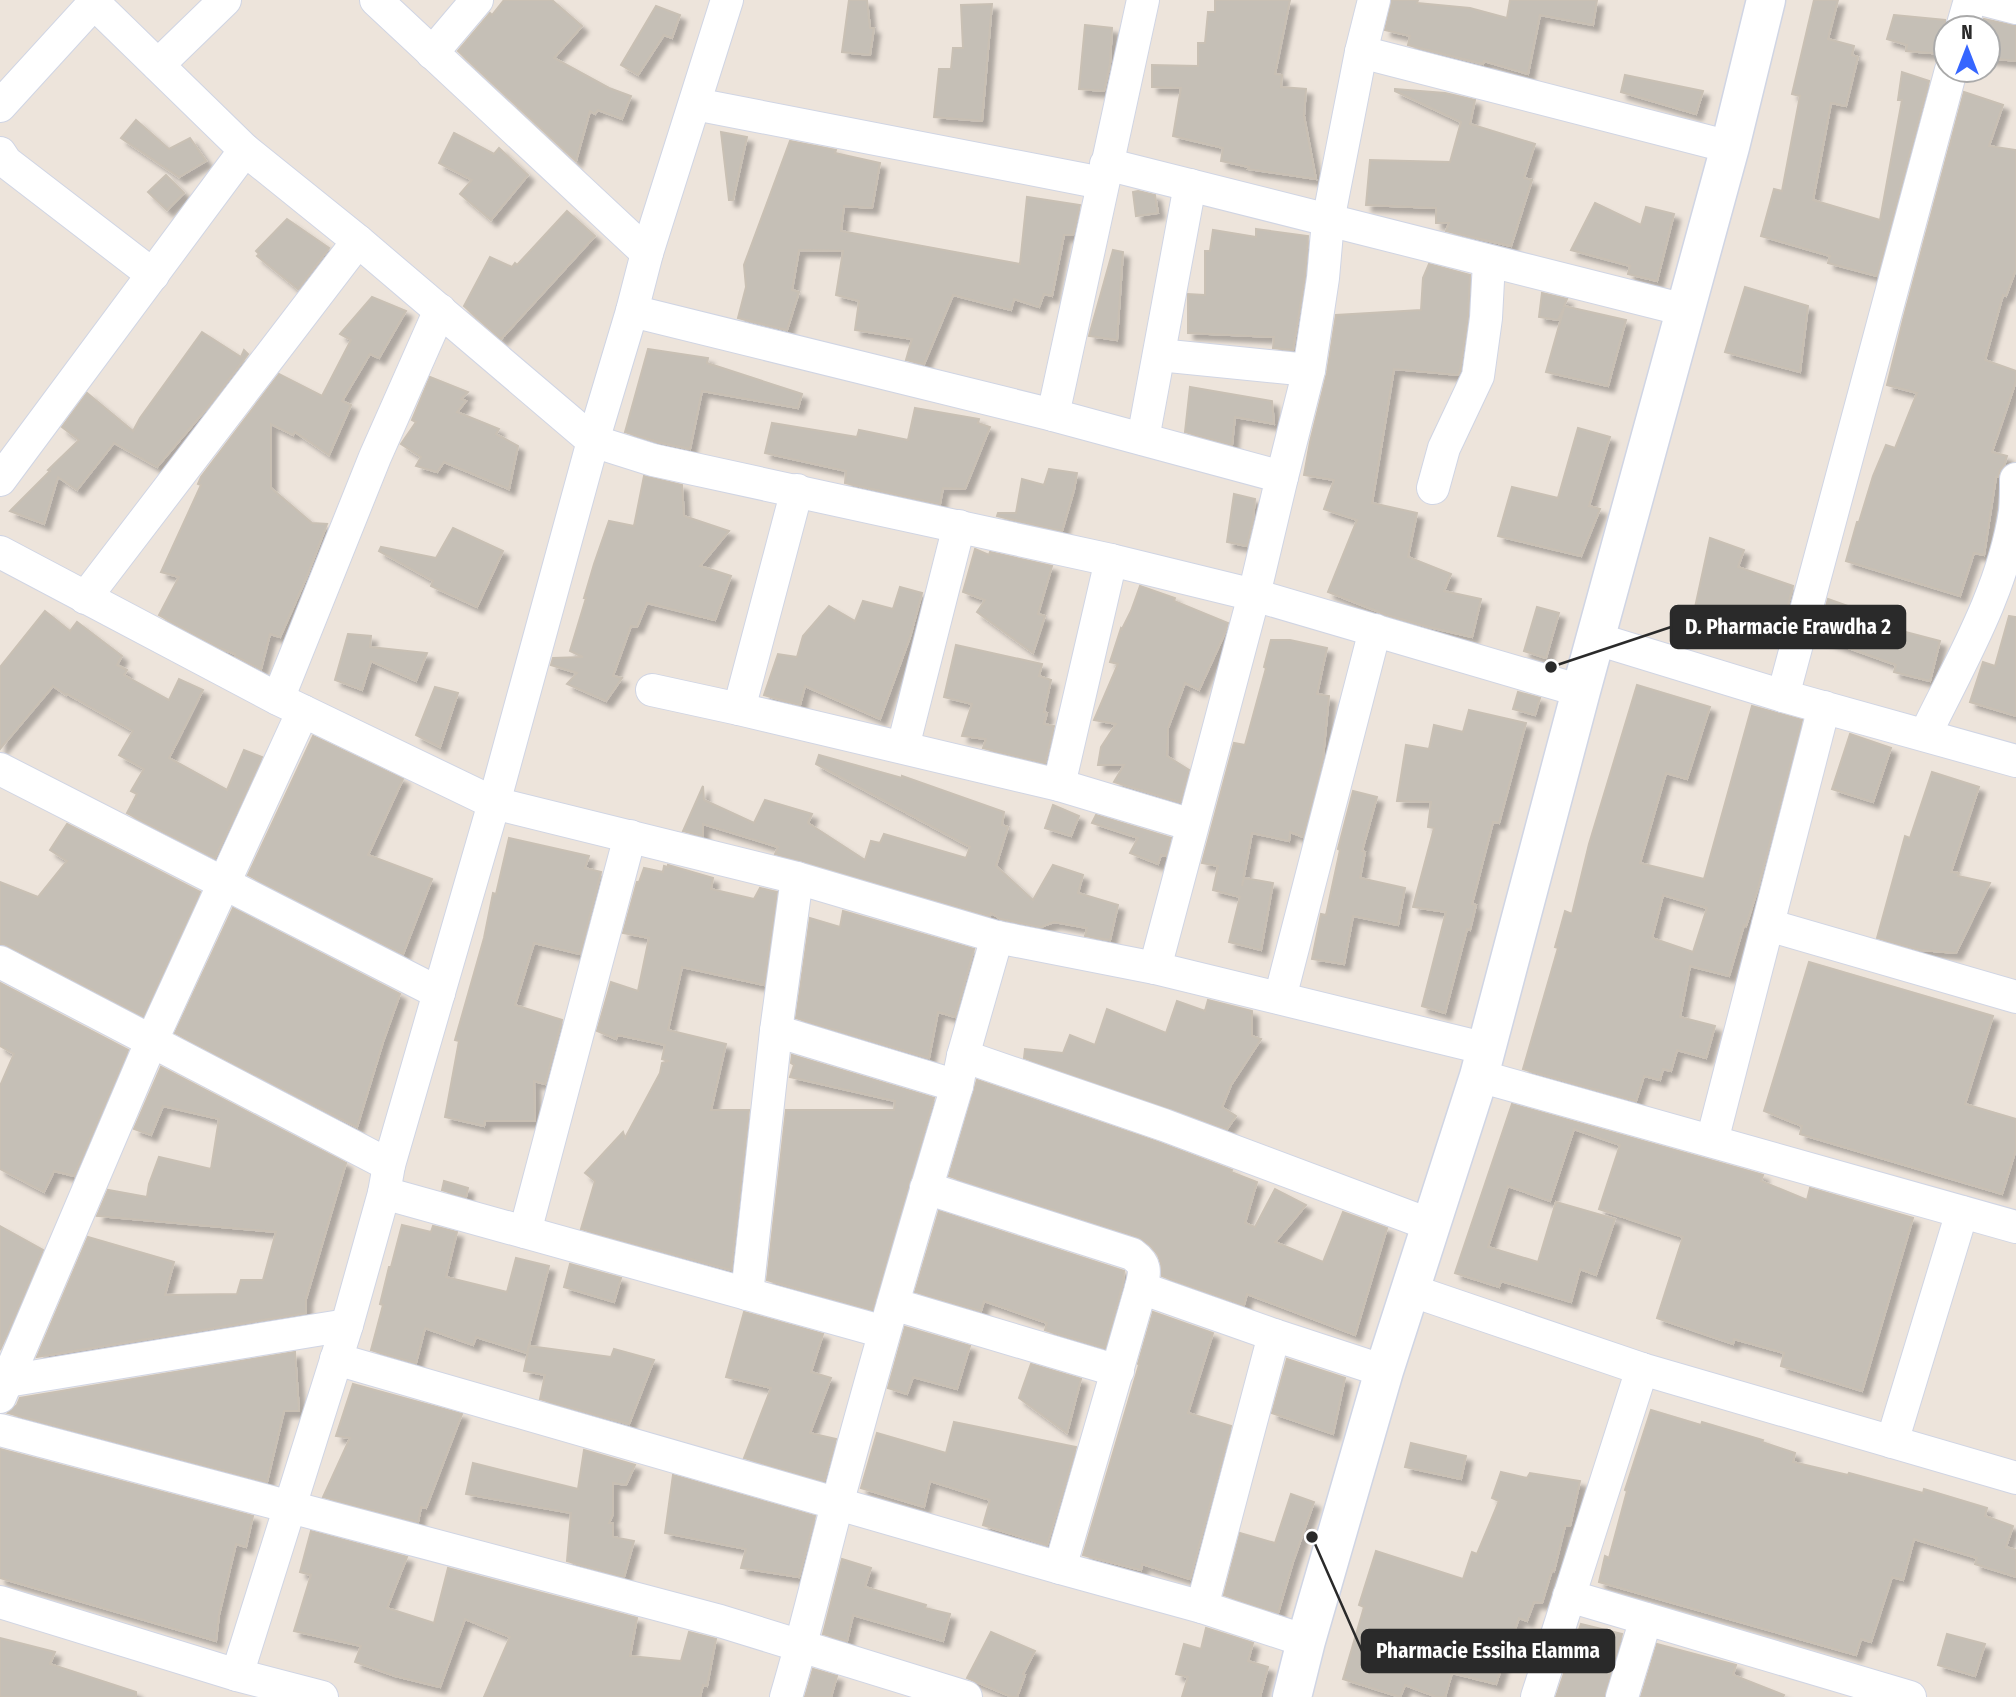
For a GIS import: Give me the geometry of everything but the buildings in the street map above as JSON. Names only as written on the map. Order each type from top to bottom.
[{"type":"street","points":[[158,65],[225,0]]},
{"type":"street","points":[[376,0],[647,253]]},
{"type":"street","points":[[432,53],[477,0]]},
{"type":"street","points":[[237,1675],[347,1325],[593,441],[647,253],[727,0]]},
{"type":"street","points":[[1054,415],[1143,0]]},
{"type":"street","points":[[1155,968],[1254,595],[1309,370],[1324,278],[1328,221],[1361,52],[1374,0]]},
{"type":"street","points":[[1292,1697],[1384,1371],[1483,1062],[1730,147],[1766,0]]},
{"type":"street","points":[[1985,0],[2016,8]]},
{"type":"street","points":[[0,106],[92,1],[245,150],[358,241],[593,441],[653,460],[1111,560],[1254,595],[1581,691]]},
{"type":"street","points":[[1361,52],[1730,147]]},
{"type":"street","points":[[1783,696],[1947,84]]},
{"type":"street","points":[[695,104],[1190,186],[1685,310]]},
{"type":"street","points":[[5,463],[153,275],[245,150]]},
{"type":"street","points":[[0,153],[6,162],[153,275]]},
{"type":"street","points":[[1143,439],[1190,186]]},
{"type":"street","points":[[85,598],[358,241]]},
{"type":"street","points":[[1433,488],[1444,448],[1478,376],[1486,318],[1489,262]]},
{"type":"street","points":[[3,1389],[152,1040],[223,883],[291,705],[375,457],[440,310]]},
{"type":"street","points":[[632,311],[1054,415],[1282,477]]},
{"type":"street","points":[[1159,355],[1309,370]]},
{"type":"street","points":[[1925,735],[1993,593],[2015,510],[2016,479]]},
{"type":"street","points":[[739,709],[797,490]]},
{"type":"street","points":[[903,747],[958,526]]},
{"type":"street","points":[[0,552],[291,705],[494,803],[797,878],[997,937],[1155,968],[1280,998],[1483,1062],[1712,1141],[2016,1227]]},
{"type":"street","points":[[1059,785],[1111,560]]},
{"type":"street","points":[[1280,998],[1375,630]]},
{"type":"street","points":[[1597,639],[1783,696],[2016,761]]},
{"type":"street","points":[[652,690],[1059,785],[1192,825]]},
{"type":"street","points":[[1712,1141],[1824,707]]},
{"type":"street","points":[[0,769],[439,993]]},
{"type":"street","points":[[524,1232],[630,836]]},
{"type":"street","points":[[747,1294],[776,1031],[797,878]]},
{"type":"street","points":[[1768,925],[2016,997]]},
{"type":"street","points":[[786,1697],[888,1318],[997,937]]},
{"type":"street","points":[[3,972],[152,1040],[386,1179],[524,1232],[747,1294],[888,1318],[1118,1371]]},
{"type":"street","points":[[776,1031],[960,1071],[1164,1125],[1431,1224]]},
{"type":"street","points":[[926,1188],[1132,1254],[1142,1262],[1145,1271],[1142,1288],[1060,1568]]},
{"type":"street","points":[[1892,1442],[1962,1212]]},
{"type":"street","points":[[1142,1288],[1384,1371]]},
{"type":"street","points":[[1410,1290],[1642,1369],[2016,1478]]},
{"type":"street","points":[[3,1389],[347,1325]]},
{"type":"street","points":[[1202,1606],[1274,1335]]},
{"type":"street","points":[[336,1359],[1060,1568],[1202,1606],[1306,1641]]},
{"type":"street","points":[[1538,1697],[1642,1369]]},
{"type":"street","points":[[0,1430],[720,1621],[966,1697]]},
{"type":"street","points":[[1569,1596],[1910,1697]]},
{"type":"street","points":[[0,1602],[237,1675],[322,1697]]},
{"type":"street","points":[[1622,1697],[1646,1619]]},
{"type":"place","name":"D. Pharmacie Erawdha 2","points":[[1551,667]]},
{"type":"place","name":"Pharmacie Essiha Elamma","points":[[1312,1537]]}]
